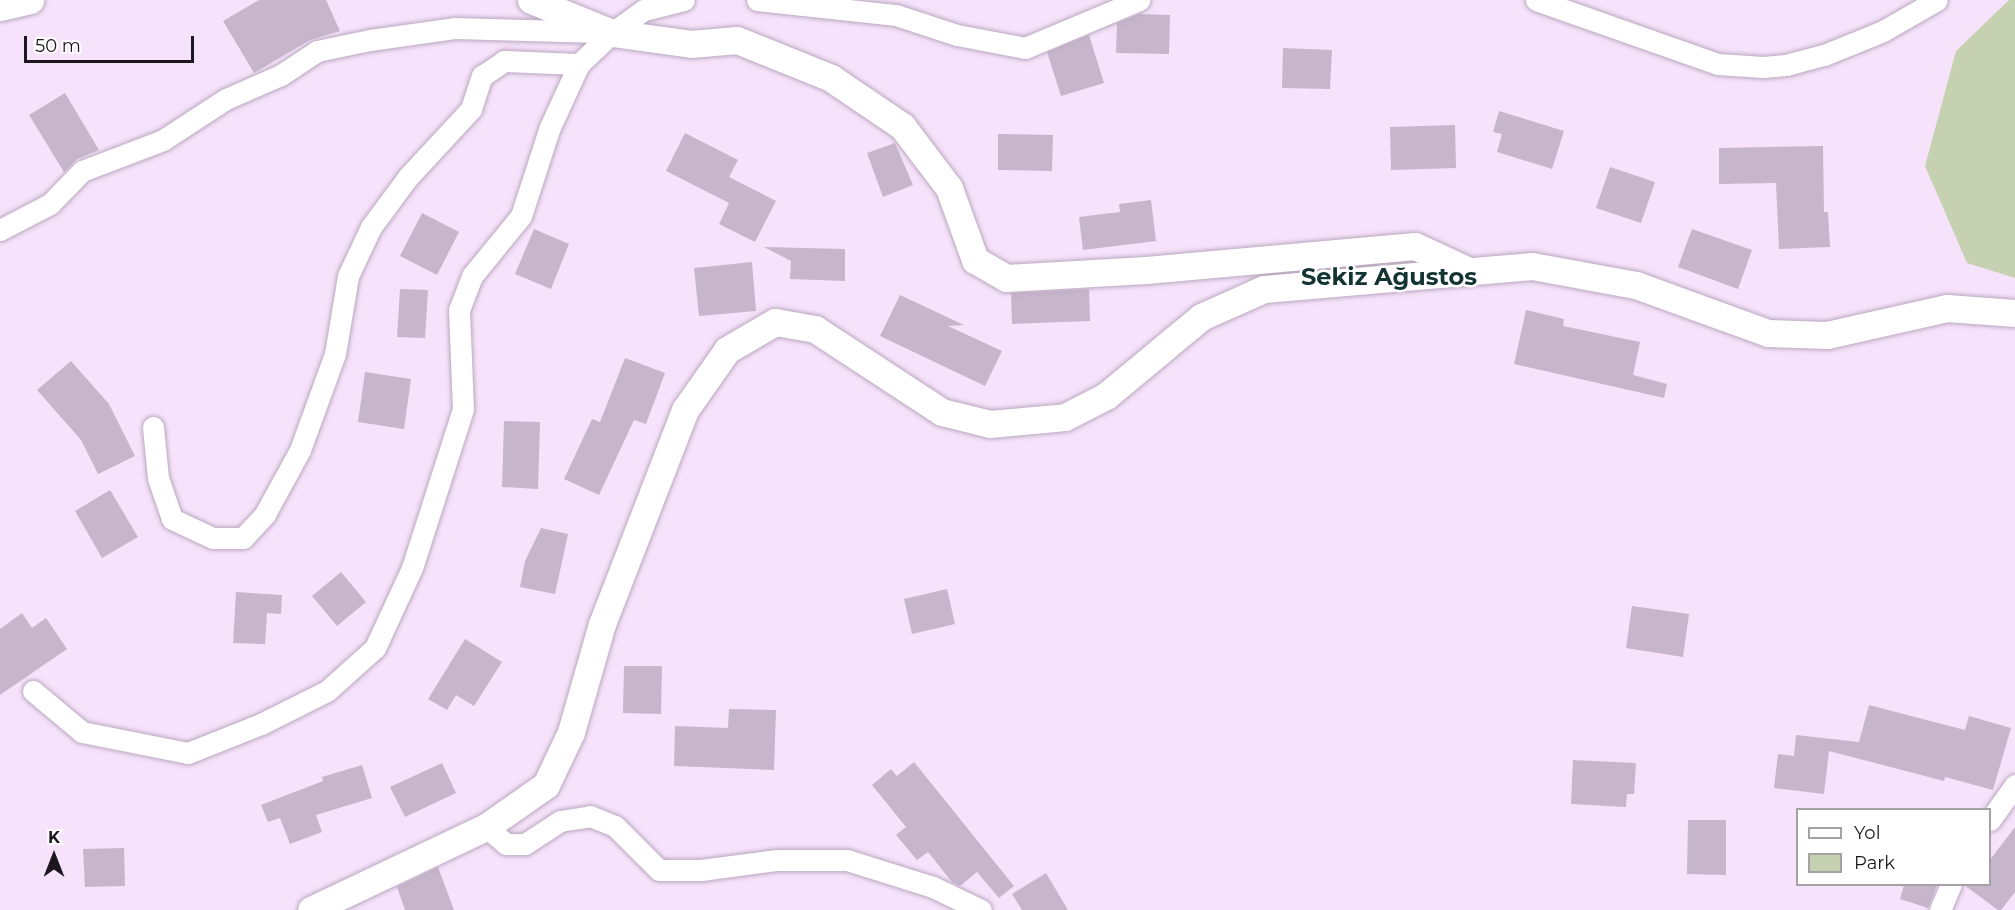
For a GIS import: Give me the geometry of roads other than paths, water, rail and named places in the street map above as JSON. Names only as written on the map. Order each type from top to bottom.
[{"type":"street","points":[[0,7],[30,0]]},
{"type":"street","points":[[531,0],[612,33]]},
{"type":"street","points":[[33,691],[82,732],[188,753],[261,724],[327,691],[375,648],[412,568],[464,409],[459,310],[472,276],[520,216],[550,127],[579,64],[612,33],[644,10],[684,0]]},
{"type":"street","points":[[757,0],[896,15],[957,35],[1025,48],[1139,0]]},
{"type":"street","points":[[1536,0],[1718,64],[1763,67],[1786,65],[1824,54],[1883,32],[1937,0]]},
{"type":"street","points":[[0,230],[50,204],[82,171],[163,140],[226,99],[281,75],[317,51],[370,40],[454,28],[612,33],[691,44],[737,40],[831,78],[902,126],[949,188],[975,260],[1006,278],[1146,270],[1415,246],[1470,272]]},
{"type":"street","points":[[153,427],[158,478],[172,519],[213,538],[243,538],[265,514],[300,450],[335,354],[348,276],[370,227],[408,177],[471,109],[482,76],[504,61],[579,64]]},
{"type":"street","points":[[311,910],[486,827],[546,785],[571,732],[602,624],[685,410],[727,350],[775,322],[815,329],[942,412],[990,424],[1065,417],[1106,396],[1201,317],[1264,289],[1532,266],[1636,285],[1768,333],[1827,334],[1947,308],[2015,313]]},
{"type":"street","points":[[1991,817],[2015,785]]},
{"type":"street","points":[[486,827],[506,844],[525,844],[560,821],[590,816],[615,826],[659,870],[701,870],[777,860],[847,860],[933,888],[981,910]]},
{"type":"street","points":[[1940,910],[1951,886]]},
{"type":"district","name":"Sekiz Ağustos","points":[[1389,277]]}]
